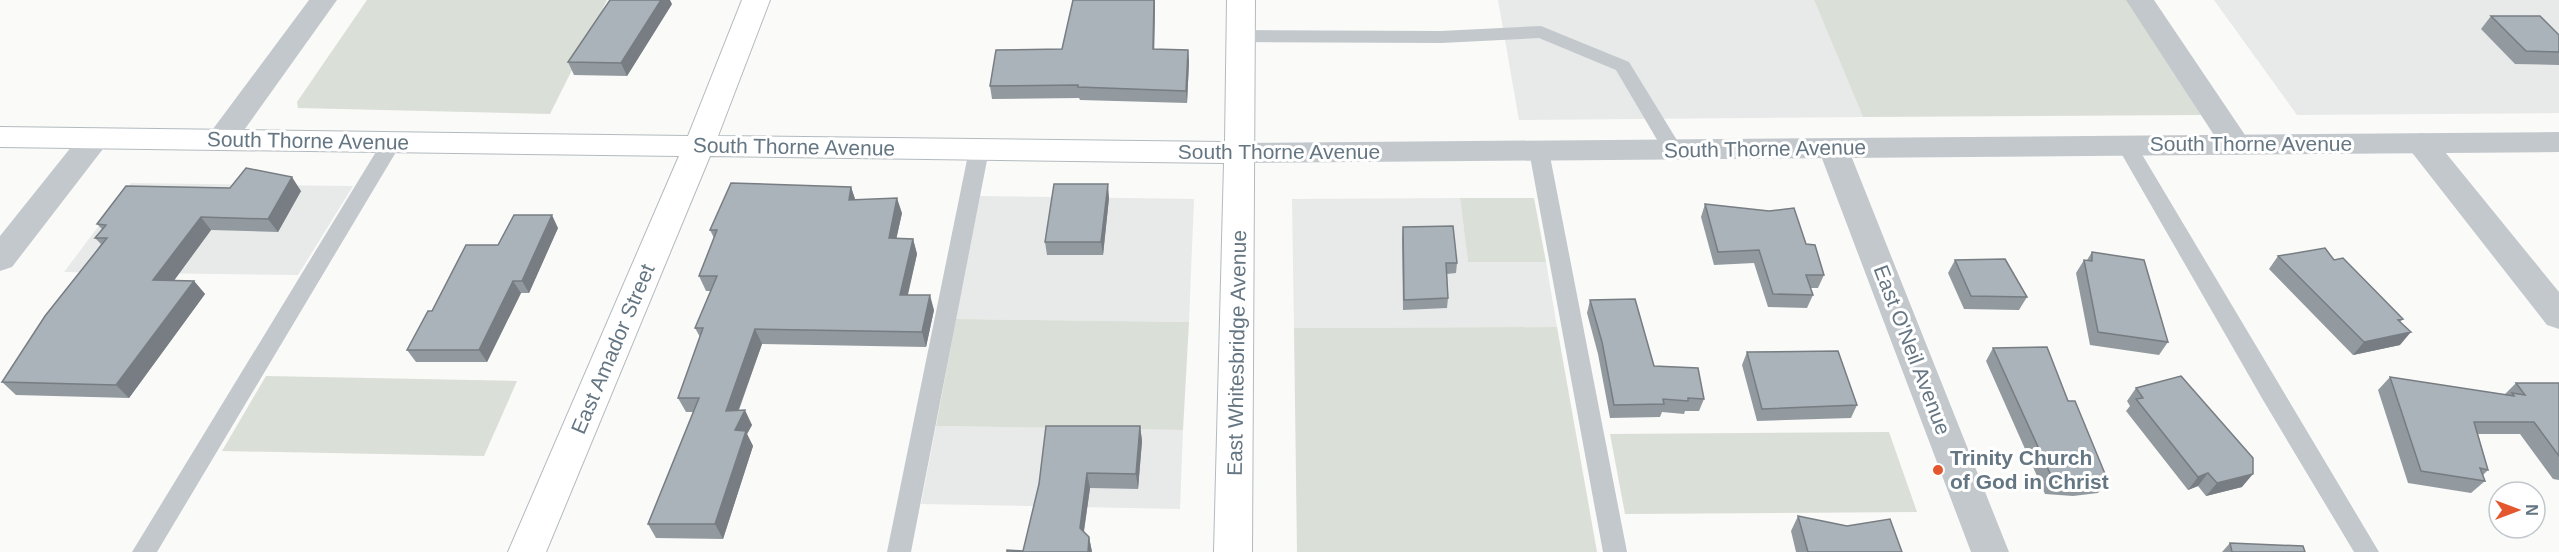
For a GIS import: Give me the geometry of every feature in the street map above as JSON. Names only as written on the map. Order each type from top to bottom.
[{"type":"main road","name":"East Amador Street","points":[[527,552],[699,146],[756,0]]},
{"type":"main road","name":"East Whitesbridge Avenue","points":[[1233,552],[1241,0]]},
{"type":"main road","name":"South Thorne Avenue","points":[[0,137],[1240,153]]},
{"type":"street","points":[[221,140],[323,0]]},
{"type":"street","points":[[2140,0],[2236,145]]},
{"type":"street","points":[[0,259],[95,138]]},
{"type":"street","name":"South Thorne Avenue","points":[[1240,153],[2559,142]]},
{"type":"street","points":[[2421,143],[2559,316]]},
{"type":"street","name":"East O'Neil Avenue","points":[[1833,148],[1990,552]]},
{"type":"lane","points":[[1240,36],[1441,37],[1541,32],[1623,66],[1673,150]]},
{"type":"lane","points":[[144,552],[392,142]]},
{"type":"lane","points":[[2127,146],[2271,394],[2367,552]]},
{"type":"lane","points":[[899,552],[979,150]]},
{"type":"lane","points":[[1539,151],[1615,552]]},
{"type":"shaded area","points":[[367,0],[607,0],[550,114],[298,108],[297,102]]},
{"type":"shaded area","points":[[1498,0],[1814,0],[1863,117],[1519,120]]},
{"type":"shaded area","points":[[1814,0],[2129,0],[2201,115],[1863,117]]},
{"type":"shaded area","points":[[2214,0],[2559,0],[2559,113],[2297,115]]},
{"type":"shaded area","points":[[131,183],[353,186],[298,275],[64,272]]},
{"type":"shaded area","points":[[980,196],[1194,199],[1189,322],[956,319]]},
{"type":"shaded area","points":[[1460,198],[1468,262],[1546,262],[1557,327],[1294,328],[1292,199]]},
{"type":"shaded area","points":[[1460,198],[1534,198],[1546,262],[1468,262]]},
{"type":"shaded area","points":[[956,319],[1189,322],[1183,430],[936,426]]},
{"type":"shaded area","points":[[1557,327],[1597,552],[1297,552],[1294,328]]},
{"type":"shaded area","points":[[266,376],[517,381],[484,456],[222,451]]},
{"type":"shaded area","points":[[936,426],[1183,430],[1180,509],[921,504]]},
{"type":"shaded area","points":[[1889,432],[1917,512],[1625,514],[1610,434]]},
{"type":"building","points":[[610,0],[661,0],[621,63],[568,62]]},
{"type":"building","points":[[1073,0],[1154,0],[1153,49],[1188,50],[1186,91],[1078,87],[1078,85],[990,86],[996,50],[1062,49]]},
{"type":"building","points":[[2491,16],[2540,16],[2559,35],[2559,52],[2526,51]]},
{"type":"building","points":[[246,168],[292,177],[268,219],[201,217],[153,280],[194,281],[116,385],[2,382],[45,316],[107,238],[95,238],[106,225],[97,224],[126,186],[230,188]]},
{"type":"building","points":[[731,183],[851,187],[849,200],[897,198],[889,238],[913,239],[900,295],[930,295],[922,332],[755,329],[726,411],[745,410],[735,430],[746,431],[715,524],[648,524],[699,398],[678,398],[703,328],[695,328],[717,276],[699,276],[717,230],[710,230]]},
{"type":"building","points":[[1054,184],[1108,184],[1101,242],[1045,242]]},
{"type":"building","points":[[1705,204],[1769,211],[1794,208],[1806,244],[1815,245],[1824,275],[1806,275],[1813,295],[1773,294],[1759,250],[1718,252]]},
{"type":"building","points":[[514,215],[552,215],[522,281],[513,281],[479,350],[407,350],[428,311],[432,311],[466,245],[498,245]]},
{"type":"building","points":[[1453,226],[1457,263],[1446,263],[1448,298],[1404,300],[1403,227]]},
{"type":"building","points":[[2325,248],[2334,260],[2343,258],[2403,319],[2398,320],[2411,332],[2364,342],[2278,256]]},
{"type":"building","points":[[2092,252],[2144,260],[2168,342],[2098,332],[2084,260],[2092,261]]},
{"type":"building","points":[[2005,259],[2027,297],[1971,296],[1955,260]]},
{"type":"building","points":[[1635,299],[1654,366],[1698,368],[1704,399],[1688,398],[1688,401],[1663,399],[1664,404],[1614,405],[1602,342],[1590,300]]},
{"type":"building","points":[[2047,347],[2068,401],[2075,401],[2108,481],[2082,484],[2054,482],[1993,348]]},
{"type":"building","points":[[1838,351],[1857,405],[1762,409],[1747,352]]},
{"type":"building","points":[[2181,376],[2253,458],[2253,474],[2217,483],[2208,473],[2198,477],[2136,399],[2143,398],[2136,388]]},
{"type":"building","points":[[2390,377],[2514,396],[2512,393],[2525,395],[2516,383],[2559,383],[2559,456],[2534,422],[2474,422],[2488,470],[2480,468],[2485,481],[2421,471]]},
{"type":"building","points":[[1046,426],[1140,426],[1136,474],[1087,473],[1080,528],[1089,537],[1088,552],[1007,552],[1007,550],[1023,551],[1039,484]]},
{"type":"building","points":[[1798,516],[1847,526],[1890,519],[1902,552],[1808,552]]},
{"type":"building","points":[[2230,543],[2303,546],[2305,552],[2232,552]]},
{"type":"place","name":"Trinity Church of God in Christ","points":[[1938,470]]}]
